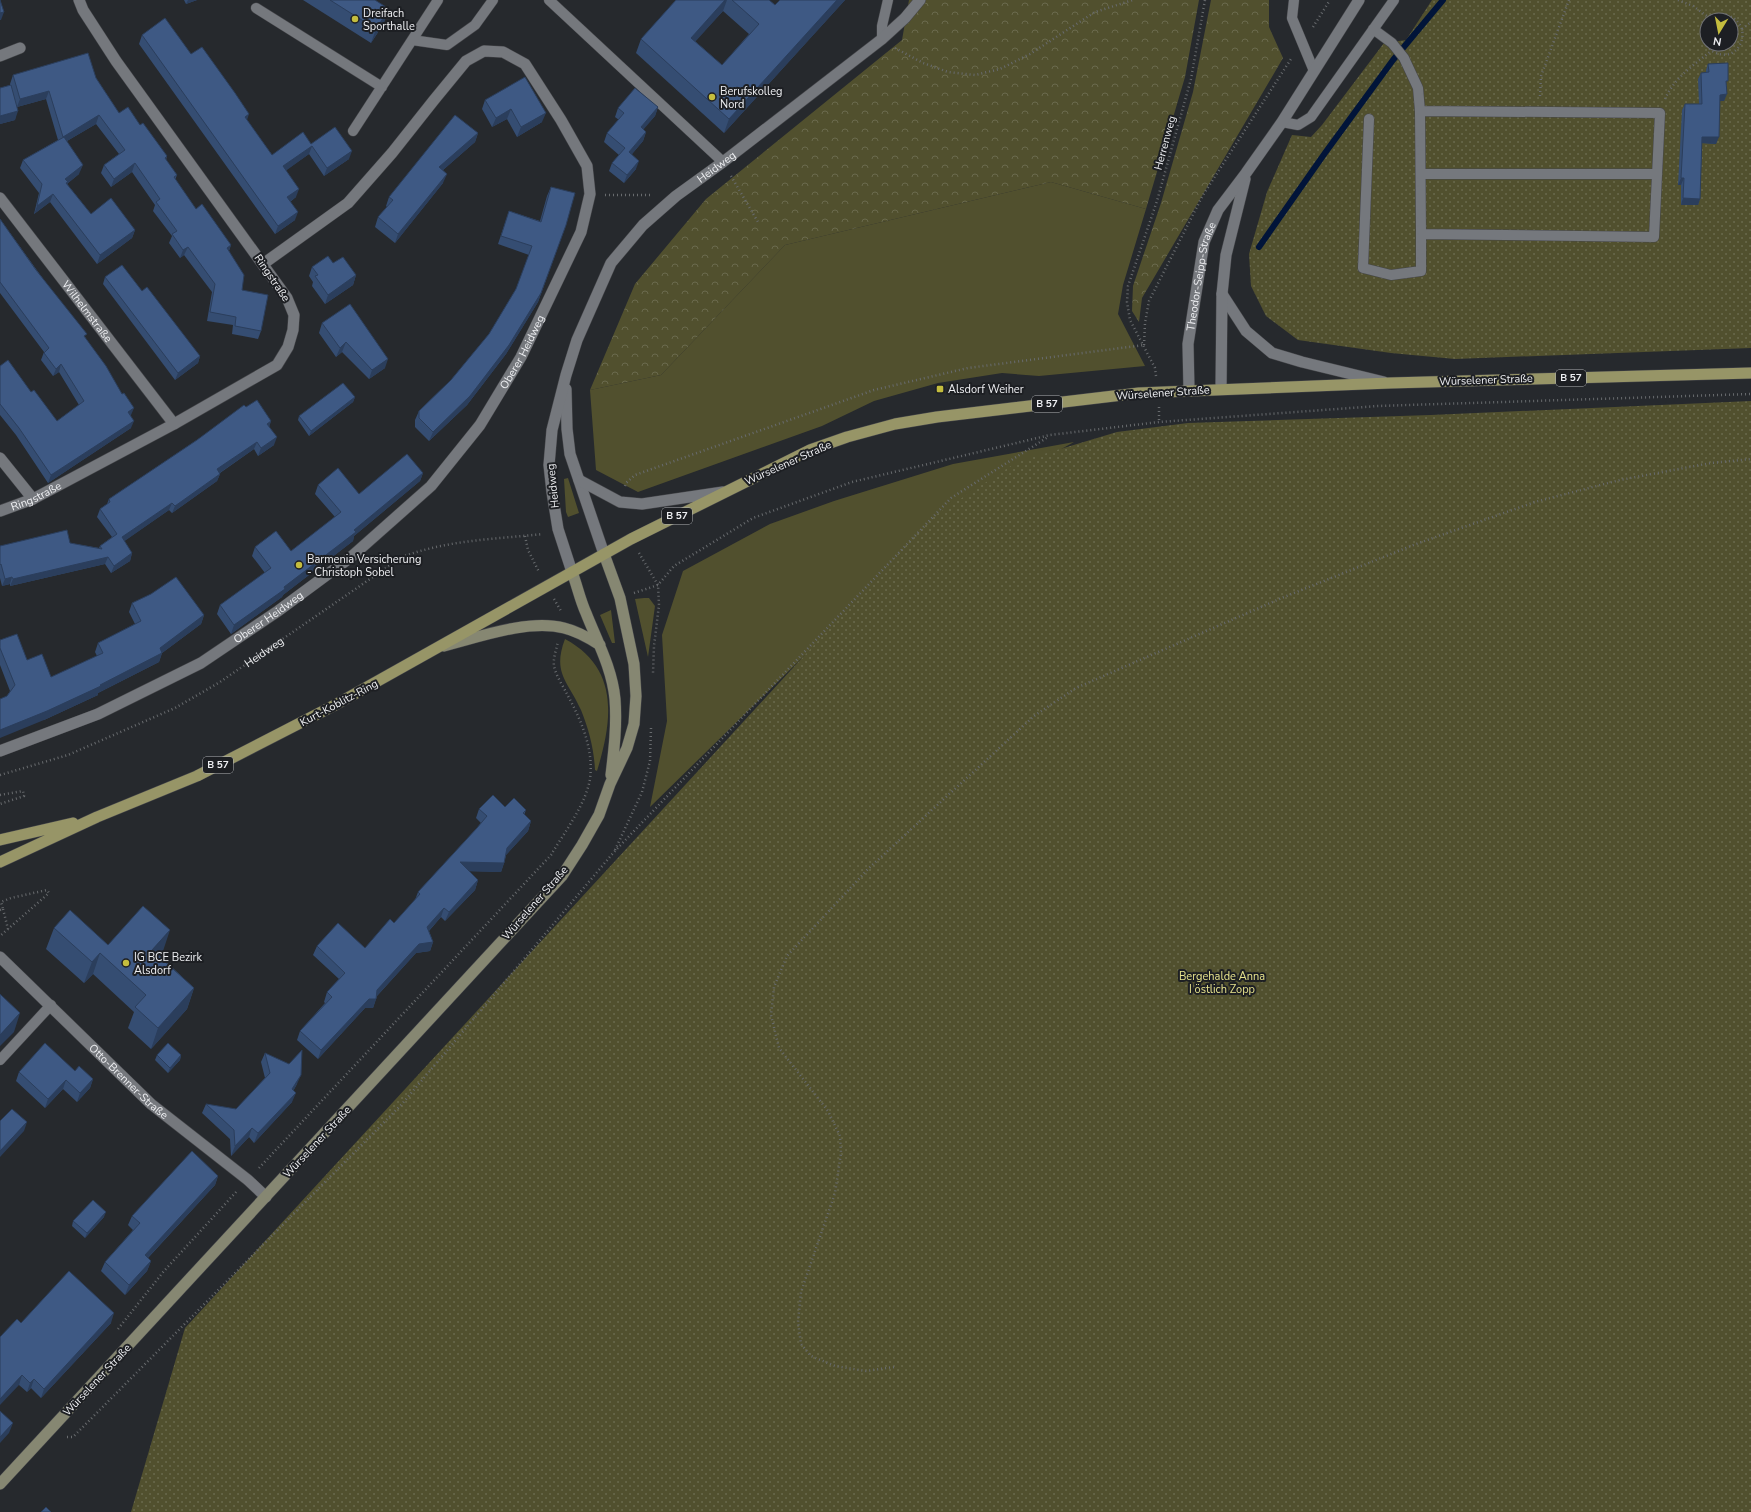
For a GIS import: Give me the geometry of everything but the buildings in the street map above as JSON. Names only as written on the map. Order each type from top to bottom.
[{"type":"main road","name":"Würselener Straße","points":[[610,784],[616,733],[615,698],[610,671],[585,612],[572,572],[631,539],[810,450],[847,437],[895,424],[937,417],[1131,394],[1189,390],[1390,383],[1751,373]]},
{"type":"main road","name":"Würselener Straße","points":[[0,1484],[562,876],[596,821],[610,784],[627,748],[634,724],[636,696],[634,664],[620,598],[604,554]]},
{"type":"main road","name":"Kurt-Koblitz-Ring","points":[[0,862],[97,817],[197,776],[335,705],[572,572]]},
{"type":"main road","points":[[439,647],[530,625],[564,628],[582,635],[600,645]]},
{"type":"main road","name":"Kurt-Koblitz-Ring","points":[[0,840],[97,817]]},
{"type":"street","name":"Ringstraße","points":[[0,511],[33,499],[174,424],[277,365],[288,347],[293,330],[294,315],[287,298],[116,61],[79,0]]},
{"type":"street","name":"Heidweg","points":[[572,572],[558,529],[549,466],[552,430],[566,375],[577,340],[611,263],[643,225],[676,196],[723,162],[882,39],[905,18],[920,0]]},
{"type":"street","name":"Theodor-Seipp-Straße","points":[[1189,390],[1188,344],[1204,242],[1218,210],[1282,122],[1359,0]]},
{"type":"street","points":[[0,56],[20,48]]},
{"type":"street","name":"Oberer Heidweg","points":[[0,751],[98,714],[201,663],[278,611],[351,557],[431,486],[480,425],[521,357],[581,232],[590,194],[587,166],[561,120],[525,64],[504,52],[484,51],[466,62],[392,153],[348,203],[263,264]]},
{"type":"street","name":"Theodor-Seipp-Straße","points":[[1221,389],[1222,294],[1226,256],[1234,217],[1246,173]]},
{"type":"street","name":"Wilhelmstraße","points":[[0,198],[174,424]]},
{"type":"street","points":[[1222,294],[1246,331],[1272,353],[1302,362],[1390,383]]},
{"type":"street","name":"Heidweg","points":[[566,375],[567,429],[570,454],[604,554]]},
{"type":"street","points":[[0,458],[33,499]]},
{"type":"street","points":[[579,480],[620,502],[642,504],[723,492]]},
{"type":"street","name":"Otto-Brenner-Straße","points":[[0,957],[151,1104],[248,1180],[266,1197]]},
{"type":"lane","points":[[353,132],[438,0]]},
{"type":"lane","points":[[412,40],[447,45],[475,25],[493,0]]},
{"type":"lane","points":[[549,0],[723,162]]},
{"type":"lane","points":[[882,39],[882,26],[888,0]]},
{"type":"lane","points":[[1294,0],[1292,18],[1314,71]]},
{"type":"lane","points":[[1282,122],[1298,126],[1311,117],[1394,0]]},
{"type":"lane","points":[[256,8],[382,86]]},
{"type":"lane","points":[[1369,119],[1363,268],[1391,275],[1421,271],[1420,112],[1418,88],[1404,58],[1392,43],[1374,29]]},
{"type":"lane","points":[[1420,112],[1660,113],[1654,236],[1421,234]]},
{"type":"lane","points":[[1421,174],[1657,174]]},
{"type":"lane","points":[[0,1060],[51,1005]]},
{"type":"path","points":[[882,39],[900,52],[923,63],[948,72],[975,75],[1000,69],[1030,54],[1095,12],[1133,0]]},
{"type":"path","name":"Herrenweg","points":[[1156,377],[1155,368],[1130,320],[1127,302],[1128,286],[1157,201],[1191,79],[1205,0]]},
{"type":"path","points":[[620,502],[626,483],[635,475],[874,390],[968,368],[1144,345],[1145,324],[1149,301],[1203,195],[1330,0]]},
{"type":"path","points":[[1539,112],[1541,76],[1569,0]]},
{"type":"path","points":[[1678,0],[1693,6],[1701,12]]},
{"type":"path","points":[[1739,22],[1743,37],[1739,46]]},
{"type":"path","points":[[1742,29],[1751,22]]},
{"type":"path","points":[[1660,113],[1670,89],[1689,69],[1710,52]]},
{"type":"path","points":[[1713,52],[1726,55],[1732,52]]},
{"type":"path","points":[[723,162],[758,222]]},
{"type":"path","points":[[590,194],[676,196]]},
{"type":"path","points":[[631,539],[658,585],[674,566],[753,518],[852,482],[1050,435],[1159,422],[1378,406],[1751,394]]},
{"type":"path","points":[[62,1438],[73,1436],[402,1104],[614,852],[951,498],[1050,435]]},
{"type":"path","points":[[894,1367],[866,1371],[835,1366],[811,1356],[801,1344],[798,1322],[801,1292],[835,1193],[841,1153],[840,1136],[828,1111],[779,1048],[771,1015],[774,987],[787,956],[868,869],[1034,716],[1076,688],[1284,596],[1416,544],[1536,502],[1620,480],[1711,463],[1751,459]]},
{"type":"path","name":"Heidweg","points":[[0,775],[68,754],[175,708],[220,682],[402,557],[424,549],[504,536],[524,536]]},
{"type":"path","points":[[117,1331],[164,1272],[248,1180],[551,856],[581,804],[590,780],[591,764],[588,744],[580,720],[554,666],[555,654],[564,628]]},
{"type":"path","points":[[0,795],[23,791],[24,796],[0,804]]},
{"type":"path","points":[[0,936],[8,929],[49,893],[47,890],[0,902],[8,929]]},
{"type":"green space","points":[[909,0],[1199,0],[1185,77],[1146,209],[1051,182],[785,245],[661,375],[590,390],[635,284],[706,199],[902,40]]},
{"type":"green space","points":[[1211,0],[1269,0],[1269,27],[1283,58],[1142,298],[1139,322],[1132,311],[1133,286],[1161,203],[1193,92]]},
{"type":"green space","points":[[1432,0],[1751,0],[1751,348],[1455,359],[1391,353],[1298,340],[1266,316],[1251,286],[1249,254],[1267,192],[1292,135],[1311,137],[1322,125],[1384,43],[1406,40]]},
{"type":"green space","points":[[1051,182],[1146,209],[1123,285],[1118,314],[1145,366],[1039,376],[1002,373],[938,383],[874,401],[822,426],[638,492],[596,470],[590,390],[661,375],[785,245]]},
{"type":"green space","name":"Bergehalde Anna I östlich Zopp","points":[[1751,401],[1751,1512],[131,1512],[185,1328],[931,518],[1017,462],[1117,432],[1188,423],[1431,415]]},
{"type":"green space","points":[[1074,442],[955,508],[650,807],[667,721],[662,635],[683,571],[770,524],[834,501],[953,464]]},
{"type":"green space","points":[[568,478],[579,513],[568,517],[566,512],[564,479]]},
{"type":"green space","points":[[649,598],[655,606],[648,657],[635,599]]},
{"type":"green space","points":[[611,610],[615,643],[612,643],[600,615]]},
{"type":"green space","points":[[565,639],[583,651],[595,665],[603,680],[607,696],[608,714],[606,733],[597,771],[595,770],[589,732],[584,717],[563,676],[561,669],[561,651]]},
{"type":"waterway","points":[[1259,247],[1393,60],[1443,0]]},
{"type":"place","name":"Dreifach Sporthalle","points":[[355,19]]},
{"type":"place","name":"Berufskolleg Nord","points":[[712,97]]},
{"type":"place","name":"Alsdorf Weiher","points":[[940,389]]},
{"type":"place","name":"Barmenia Versicherung - Christoph Sobel","points":[[299,565]]},
{"type":"place","name":"IG BCE Bezirk Alsdorf","points":[[126,963]]}]
